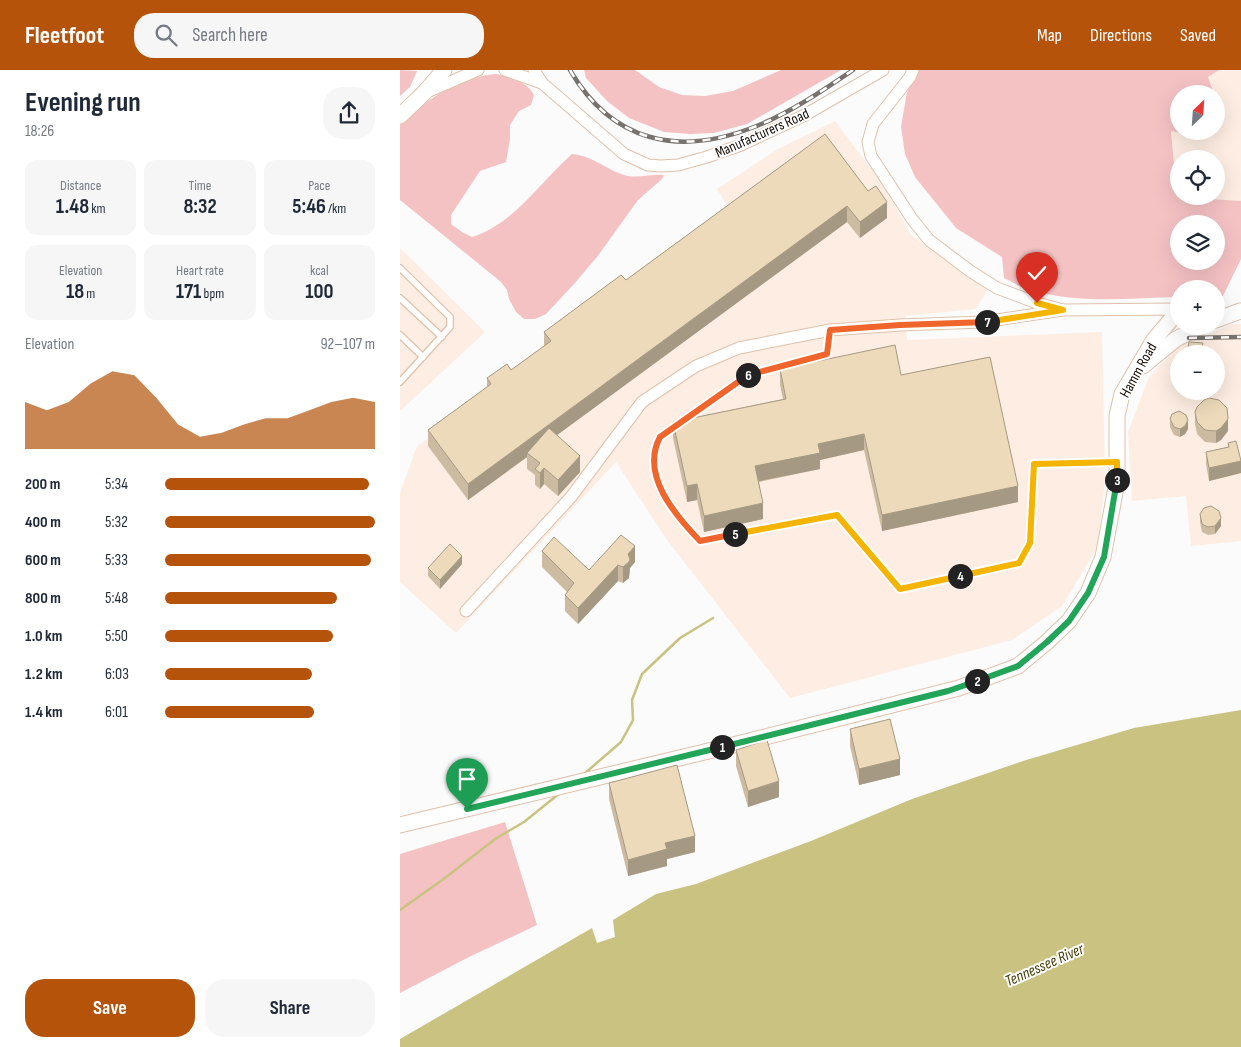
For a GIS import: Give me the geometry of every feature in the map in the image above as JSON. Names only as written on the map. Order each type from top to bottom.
[{"type":"main road","points":[[400,116],[444,70]]},
{"type":"main road","points":[[1225,310],[1240,311]]},
{"type":"main road","points":[[1225,317],[1240,311]]},
{"type":"main road","name":"Hamm Road","points":[[400,825],[948,691],[1018,666],[1069,621],[1088,593],[1104,557],[1117,482],[1117,416],[1122,394],[1153,341],[1170,321]]},
{"type":"main road","points":[[1132,375],[1176,338],[1182,335]]},
{"type":"street","points":[[424,93],[478,70]]},
{"type":"street","name":"Manufacturers Road","points":[[505,70],[542,83]]},
{"type":"street","name":"Manufacturers Road","points":[[534,70],[542,83],[624,154],[648,165],[660,166],[678,165],[741,145],[803,116],[883,70]]},
{"type":"street","points":[[913,70],[910,77],[873,124],[868,142],[870,156],[912,219],[929,240],[970,271],[998,288],[1037,303],[1063,310]]},
{"type":"street","points":[[466,611],[572,497],[642,402],[696,366],[739,348],[830,330],[983,322],[1063,310],[1170,310]]},
{"type":"lane","points":[[400,268],[450,317],[450,327],[400,382]]},
{"type":"lane","points":[[400,298],[442,337]]},
{"type":"lane","points":[[830,330],[827,354],[749,374],[660,437],[654,448],[656,480],[678,518],[700,541],[837,515],[900,589],[1019,563],[1030,543],[1034,464],[1117,462]]},
{"type":"lane","points":[[400,335],[423,357]]},
{"type":"shaded area","points":[[400,70],[417,71],[410,87],[400,96]]},
{"type":"shaded area","points":[[584,70],[635,70],[659,87],[682,95],[705,96],[733,91],[781,70],[841,70],[747,124],[714,133],[690,134],[664,132],[629,118],[607,101],[586,78]]},
{"type":"shaded area","points":[[919,70],[1219,70],[1208,77],[1211,85],[1170,85],[1170,140],[1172,140],[1173,150],[1170,150],[1170,205],[1225,205],[1225,200],[1241,201],[1241,259],[1225,292],[1225,280],[1170,280],[1170,297],[1082,299],[1063,297],[1022,287],[1004,278],[1002,257],[956,228],[915,177],[905,154],[901,127],[907,92]]},
{"type":"shaded area","points":[[1219,70],[1241,70],[1241,201],[1225,200],[1225,150],[1173,150],[1172,140],[1225,140],[1225,85],[1211,85],[1208,76]]},
{"type":"shaded area","points":[[496,74],[523,83],[534,95],[531,105],[519,111],[510,125],[510,139],[506,162],[480,171],[451,215],[451,224],[462,232],[472,237],[487,231],[501,222],[526,201],[572,154],[586,157],[629,176],[664,175],[638,200],[597,257],[574,284],[546,314],[535,319],[524,319],[516,312],[509,299],[507,290],[501,282],[400,200],[400,125],[420,107],[444,91],[469,80]]},
{"type":"shaded area","points":[[835,121],[883,185],[911,235],[988,289],[976,309],[905,316],[907,340],[1102,332],[1105,481],[1097,548],[1062,606],[1012,640],[790,698],[667,540],[616,462],[456,633],[400,582],[400,493],[417,446],[452,422],[728,207],[717,189],[778,149]]},
{"type":"shaded area","points":[[400,248],[485,332],[400,411]]},
{"type":"shaded area","points":[[1233,324],[1241,324],[1241,541],[1191,546],[1186,496],[1132,501],[1128,432],[1149,377],[1170,355],[1170,400],[1225,400],[1225,345],[1181,345],[1206,335],[1225,335],[1225,327]]},
{"type":"shaded area","points":[[505,822],[537,925],[469,957],[400,993],[400,854]]},
{"type":"water","name":"Tennessee River","points":[[1241,710],[1241,1047],[400,1047],[400,1039],[592,928],[597,943],[615,937],[613,920],[656,894],[696,884],[811,841],[912,799],[1023,761],[1134,728]]},
{"type":"building","points":[[825,134],[868,191],[876,186],[887,202],[860,222],[847,206],[468,484],[428,430],[491,384],[487,378],[507,364],[511,370],[551,341],[544,332],[621,275],[626,280]]},
{"type":"building","points":[[1189,342],[1203,343],[1203,345],[1188,345]]},
{"type":"building","points":[[895,345],[901,375],[990,357],[1018,486],[882,515],[864,434],[818,444],[820,453],[755,466],[763,503],[704,516],[697,484],[687,486],[673,422],[786,399],[780,369]]},
{"type":"building","points":[[1204,400],[1219,400],[1227,408],[1228,419],[1216,431],[1205,430],[1197,422],[1195,412]]},
{"type":"building","points":[[1179,411],[1186,415],[1188,420],[1185,426],[1180,429],[1174,427],[1170,419],[1172,414]]},
{"type":"building","points":[[549,428],[580,456],[558,480],[544,468],[540,473],[535,469],[540,463],[527,453]]},
{"type":"building","points":[[1236,441],[1241,461],[1209,468],[1206,452],[1229,447],[1228,443]]},
{"type":"building","points":[[1211,506],[1219,511],[1221,518],[1215,526],[1208,527],[1202,524],[1200,514],[1204,508]]},
{"type":"building","points":[[621,535],[635,546],[628,554],[629,562],[623,567],[618,565],[578,608],[565,595],[574,583],[542,551],[554,537],[589,570]]},
{"type":"building","points":[[450,544],[462,556],[440,580],[428,568]]},
{"type":"building","points":[[890,719],[900,759],[859,769],[850,729]]},
{"type":"building","points":[[767,740],[779,781],[748,791],[736,750]]},
{"type":"building","points":[[677,765],[695,836],[665,843],[667,849],[628,860],[609,783]]},
{"type":"waterway","points":[[584,774],[621,742],[633,720],[632,700],[642,674],[680,638],[713,618]]},
{"type":"waterway","points":[[400,910],[495,839],[524,822],[560,793]]},
{"type":"railway","points":[[570,70],[587,94],[606,114],[627,128],[649,137],[673,141],[699,141],[726,136],[754,127],[818,94],[853,70]]},
{"type":"railway","points":[[1189,338],[1241,337]]},
{"type":"route","points":[[467,809],[722,748],[959,688],[1018,666],[1047,642],[1069,621],[1088,593],[1104,557],[1117,482],[1117,462],[1034,464],[1030,543],[1019,563],[900,589],[837,515],[700,541],[678,518],[656,480],[654,448],[660,437],[749,374],[827,354],[830,330],[983,322],[1063,310],[1037,303]]}]
